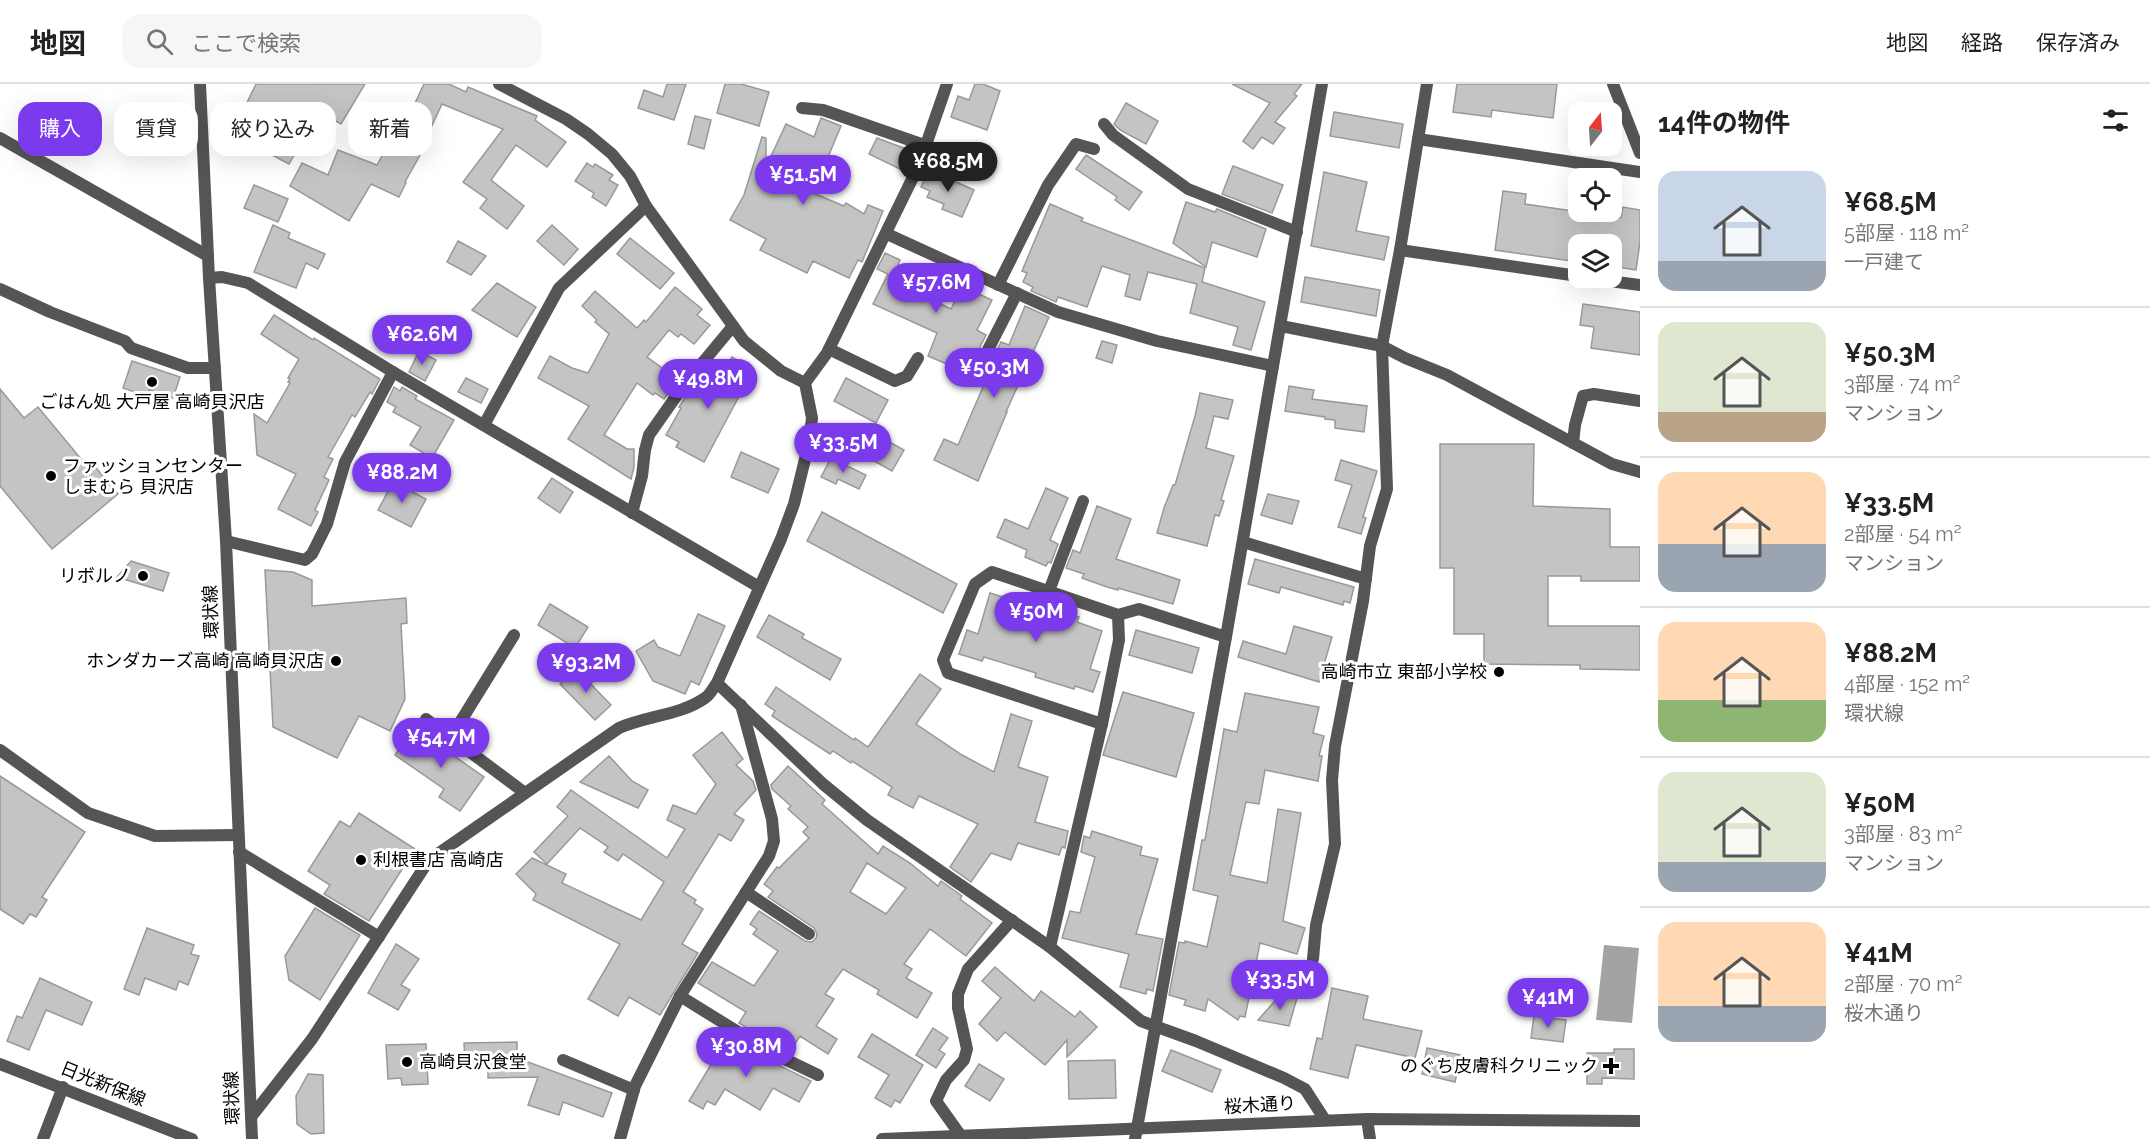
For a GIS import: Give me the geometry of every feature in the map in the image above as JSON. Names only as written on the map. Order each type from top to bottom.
[{"type":"street","name":"環状線","points":[[200,84],[209,278],[226,541],[252,1139]]},
{"type":"street","points":[[499,84],[566,118],[612,154],[630,176],[646,206],[744,341],[781,371],[805,383]]},
{"type":"street","points":[[805,383],[815,372],[829,349],[887,234],[927,146],[947,84]]},
{"type":"street","points":[[1136,1134],[1226,637],[1322,84]]},
{"type":"street","points":[[1313,959],[1316,925],[1335,844],[1332,780],[1335,746],[1370,546],[1387,489],[1382,346],[1427,84]]},
{"type":"street","points":[[1613,84],[1640,153]]},
{"type":"street","points":[[802,108],[823,110],[927,146]]},
{"type":"street","points":[[1104,124],[1113,135],[1188,189],[1297,231]]},
{"type":"street","points":[[0,138],[208,256]]},
{"type":"street","points":[[1418,139],[1640,172]]},
{"type":"street","points":[[998,285],[1048,185],[1076,144],[1094,149]]},
{"type":"street","points":[[484,425],[559,288],[646,206]]},
{"type":"street","points":[[887,234],[1058,312],[1157,341],[1273,366]]},
{"type":"street","points":[[1400,250],[1568,275]]},
{"type":"street","points":[[209,278],[222,277],[248,283],[393,372],[759,587]]},
{"type":"street","points":[[1622,283],[1640,285]]},
{"type":"street","points":[[0,289],[50,312],[125,341],[131,348],[188,368],[215,368]]},
{"type":"street","points":[[974,379],[1017,293]]},
{"type":"street","points":[[632,513],[642,476],[649,435],[684,385],[733,326]]},
{"type":"street","points":[[1281,326],[1382,346],[1447,375],[1612,464],[1640,472]]},
{"type":"street","points":[[829,349],[895,381],[907,376],[918,358]]},
{"type":"street","points":[[226,541],[305,560],[312,554],[327,524],[345,462],[393,372]]},
{"type":"street","points":[[251,1118],[312,1039],[429,860],[618,728],[636,720],[675,711],[693,704],[706,697],[717,683],[794,504],[810,443],[812,418],[805,383]]},
{"type":"street","points":[[1574,443],[1575,425],[1583,396],[1594,394],[1640,401]]},
{"type":"street","points":[[1049,591],[1083,501]]},
{"type":"street","points":[[1242,542],[1366,579]]},
{"type":"street","points":[[1102,724],[948,673],[943,660],[975,584],[993,572],[1118,615],[1139,609],[1226,637]]},
{"type":"street","points":[[1050,947],[1102,724],[1119,640],[1118,615]]},
{"type":"street","points":[[450,737],[514,635]]},
{"type":"street","points":[[717,683],[823,784],[867,820],[1050,947],[1141,1021],[1196,1041],[1305,1089],[1325,1120]]},
{"type":"street","points":[[620,1139],[634,1090],[680,996],[769,856],[774,841],[772,819],[741,704]]},
{"type":"street","points":[[426,719],[525,793]]},
{"type":"street","points":[[0,750],[88,813],[155,836],[238,835]]},
{"type":"street","points":[[239,852],[379,937]]},
{"type":"street","points":[[746,892],[809,934]]},
{"type":"street","points":[[961,1136],[936,1101],[946,1080],[964,1060],[967,1049],[958,1008],[958,994],[968,969],[1012,920]]},
{"type":"street","points":[[680,996],[772,1053],[818,1075]]},
{"type":"street","points":[[563,1060],[634,1090]]},
{"type":"street","name":"日光新保線","points":[[0,1064],[192,1139]]},
{"type":"street","points":[[43,1139],[63,1087]]},
{"type":"street","points":[[1367,1119],[1370,1139]]},
{"type":"street","name":"桜木通り","points":[[882,1139],[1136,1134],[1367,1119],[1640,1121]]},
{"type":"shaded area","points":[[1604,945],[1639,948],[1632,1023],[1596,1020]]},
{"type":"shaded area","points":[[1558,980],[1573,981],[1571,1012],[1556,1011]]},
{"type":"building","points":[[256,84],[365,84],[354,102],[348,102],[348,112],[341,124],[336,121],[336,102],[247,102]]},
{"type":"building","points":[[424,84],[449,84],[466,92],[468,87],[537,116],[535,120],[566,142],[547,167],[516,145],[491,180],[524,206],[507,229],[480,208],[487,199],[463,182],[503,129],[442,104],[432,126],[432,102],[416,102]]},
{"type":"building","points":[[667,84],[686,84],[674,120],[638,108],[644,90],[663,97]]},
{"type":"building","points":[[725,84],[741,84],[769,92],[759,126],[717,113]]},
{"type":"building","points":[[975,84],[983,84],[1000,91],[987,130],[951,117],[958,96],[969,100]]},
{"type":"building","points":[[1232,84],[1302,84],[1294,94],[1297,96],[1275,122],[1285,128],[1273,144],[1262,137],[1253,149],[1243,141],[1270,103]]},
{"type":"building","points":[[1457,84],[1557,84],[1553,118],[1492,110],[1491,117],[1453,112]]},
{"type":"building","points":[[1126,103],[1158,121],[1146,144],[1120,130],[1114,124]]},
{"type":"building","points":[[1334,112],[1403,124],[1399,148],[1330,136]]},
{"type":"building","points":[[695,116],[711,120],[704,149],[688,144]]},
{"type":"building","points":[[821,118],[841,126],[813,193],[844,206],[846,203],[864,214],[868,205],[883,211],[862,262],[858,260],[849,278],[813,261],[807,273],[760,250],[766,239],[730,220],[744,195],[762,137],[766,138],[766,167],[786,124],[814,137]]},
{"type":"building","points":[[877,138],[914,152],[904,171],[869,154]]},
{"type":"building","points":[[338,150],[348,154],[348,156],[377,165],[382,156],[420,156],[399,197],[371,184],[349,221],[290,186],[302,163],[328,175]]},
{"type":"building","points":[[1086,155],[1142,192],[1129,210],[1115,200],[1117,197],[1076,169]]},
{"type":"building","points":[[274,156],[294,156],[289,164]]},
{"type":"building","points":[[587,163],[593,167],[595,164],[613,175],[609,180],[618,185],[606,206],[592,197],[594,193],[575,181]]},
{"type":"building","points":[[1233,166],[1283,185],[1272,213],[1222,194]]},
{"type":"building","points":[[929,170],[974,190],[962,217],[942,209],[944,204],[927,197],[930,191],[921,187]]},
{"type":"building","points":[[1324,172],[1367,182],[1356,231],[1389,237],[1384,260],[1311,246]]},
{"type":"building","points":[[254,185],[288,199],[278,222],[244,208]]},
{"type":"building","points":[[1503,191],[1526,194],[1525,204],[1568,210],[1568,222],[1622,222],[1623,207],[1640,210],[1640,242],[1636,270],[1622,268],[1622,234],[1568,234],[1568,261],[1495,250]]},
{"type":"building","points":[[1186,202],[1215,212],[1217,209],[1266,229],[1257,257],[1212,242],[1206,267],[1173,243]]},
{"type":"building","points":[[1050,204],[1083,218],[1081,221],[1205,268],[1202,282],[1265,302],[1251,350],[1233,345],[1238,327],[1190,313],[1197,284],[1148,272],[1140,300],[1125,296],[1130,275],[1102,266],[1087,307],[1058,297],[1056,302],[1031,291],[1033,287],[1023,282],[1027,273],[1022,271]]},
{"type":"building","points":[[273,225],[290,233],[288,238],[325,254],[318,269],[306,263],[296,288],[254,272]]},
{"type":"building","points":[[552,225],[578,249],[564,265],[537,241]]},
{"type":"building","points":[[630,238],[674,273],[660,289],[617,254]]},
{"type":"building","points":[[458,241],[486,256],[471,275],[447,262]]},
{"type":"building","points":[[885,253],[900,260],[898,265],[908,270],[900,285],[951,309],[962,286],[992,300],[977,330],[986,335],[974,359],[962,352],[954,367],[928,356],[937,333],[873,304],[888,274],[877,269]]},
{"type":"building","points":[[1305,277],[1380,290],[1376,316],[1301,302]]},
{"type":"building","points":[[497,283],[536,307],[517,337],[472,310]]},
{"type":"building","points":[[675,287],[702,309],[697,315],[710,325],[694,344],[681,334],[678,337],[669,330],[647,357],[665,370],[662,374],[675,384],[664,399],[655,393],[653,395],[637,383],[604,435],[627,449],[634,449],[631,479],[568,439],[589,406],[538,378],[550,356],[572,368],[588,373],[609,334],[582,306],[595,291],[637,328],[644,320],[646,322]]},
{"type":"building","points":[[1583,304],[1640,312],[1640,355],[1591,348],[1594,327],[1580,325]]},
{"type":"building","points":[[1025,306],[1049,317],[978,481],[934,460],[944,439],[958,445],[986,380],[983,378],[1001,342],[1009,345]]},
{"type":"building","points":[[274,315],[380,379],[355,417],[352,415],[328,457],[333,459],[324,477],[329,480],[315,510],[318,512],[311,526],[278,509],[296,474],[257,455],[254,414],[267,423],[290,383],[288,378],[299,359],[261,334]]},
{"type":"building","points":[[1102,341],[1117,345],[1112,363],[1096,358]]},
{"type":"building","points":[[419,351],[436,360],[425,381],[409,372]]},
{"type":"building","points":[[732,357],[753,370],[704,462],[676,447],[679,442],[666,435],[688,393],[691,395],[700,379],[712,386]]},
{"type":"building","name":"ごはん処 大戸屋 高崎貝沢店","points":[[132,361],[180,377],[173,398],[149,390],[147,396],[123,388]]},
{"type":"building","points":[[466,378],[488,389],[481,403],[458,392]]},
{"type":"building","points":[[846,378],[888,400],[876,423],[834,401]]},
{"type":"building","points":[[1289,386],[1314,390],[1312,399],[1367,406],[1364,432],[1335,428],[1335,420],[1325,419],[1325,417],[1285,411]]},
{"type":"building","points":[[394,387],[400,391],[402,387],[417,396],[415,399],[454,420],[432,458],[410,445],[421,427],[393,412],[396,407],[387,402]]},
{"type":"building","name":"ファッションセンター しまむら 貝沢店","points":[[0,389],[24,418],[38,407],[86,465],[91,462],[118,494],[52,549],[0,486]]},
{"type":"building","points":[[1200,393],[1233,400],[1228,419],[1214,416],[1206,448],[1234,456],[1221,500],[1224,501],[1219,516],[1215,515],[1207,546],[1157,533],[1164,508],[1173,485],[1175,485]]},
{"type":"building","points":[[877,435],[904,450],[892,471],[865,456]]},
{"type":"building","points":[[1440,444],[1534,444],[1533,506],[1610,509],[1610,547],[1640,547],[1640,581],[1581,581],[1581,576],[1548,576],[1548,626],[1640,626],[1640,670],[1580,669],[1580,665],[1484,664],[1484,634],[1454,634],[1454,568],[1440,568]]},
{"type":"building","points":[[741,452],[779,469],[768,493],[731,477]]},
{"type":"building","points":[[831,458],[866,475],[859,489],[838,479],[836,484],[821,477]]},
{"type":"building","points":[[1341,460],[1377,471],[1363,517],[1366,518],[1361,534],[1338,527],[1352,485],[1335,480]]},
{"type":"building","points":[[552,478],[573,492],[560,513],[538,498]]},
{"type":"building","points":[[393,482],[426,499],[411,527],[378,510]]},
{"type":"building","points":[[1046,488],[1068,498],[1050,540],[1058,544],[1051,563],[1048,562],[1046,566],[1025,557],[1027,550],[997,537],[1005,519],[1028,529]]},
{"type":"building","points":[[1268,494],[1299,501],[1292,524],[1261,515]]},
{"type":"building","points":[[1097,506],[1131,519],[1116,559],[1180,580],[1173,604],[1107,587],[1082,578],[1084,574],[1066,568],[1073,550],[1080,553]]},
{"type":"building","points":[[822,512],[957,584],[943,613],[807,541]]},
{"type":"building","points":[[1255,559],[1354,587],[1350,603],[1344,601],[1343,605],[1281,587],[1279,593],[1248,584]]},
{"type":"building","name":"リボルノ","points":[[131,561],[169,573],[163,591],[117,577]]},
{"type":"building","name":"ホンダカーズ高崎 高崎貝沢店","points":[[265,570],[293,572],[312,580],[312,606],[406,598],[407,623],[401,624],[405,699],[390,731],[359,716],[337,758],[273,727]]},
{"type":"building","points":[[990,593],[1031,606],[1029,612],[1060,620],[1063,612],[1079,617],[1077,622],[1102,631],[1090,669],[1100,672],[1093,692],[1075,686],[1074,689],[1035,677],[1036,673],[984,657],[982,661],[959,654],[967,630],[978,634]]},
{"type":"building","points":[[550,604],[588,627],[575,648],[538,625]]},
{"type":"building","points":[[698,614],[725,626],[699,685],[691,681],[685,694],[653,681],[636,651],[654,640],[658,647],[680,656]]},
{"type":"building","points":[[769,615],[804,634],[802,638],[841,659],[830,680],[757,637]]},
{"type":"building","points":[[1294,626],[1332,637],[1319,682],[1238,657],[1243,641],[1286,654]]},
{"type":"building","points":[[1136,630],[1199,648],[1192,673],[1129,655]]},
{"type":"building","points":[[576,669],[611,705],[595,720],[560,684]]},
{"type":"building","points":[[920,674],[941,689],[916,724],[962,755],[994,772],[1011,714],[1032,721],[1018,767],[1048,777],[1035,822],[1068,831],[1065,848],[1062,847],[1059,855],[1018,843],[1011,860],[991,853],[971,882],[950,867],[978,824],[919,796],[913,808],[888,795],[892,787],[852,761],[851,763],[833,751],[830,754],[772,716],[775,711],[765,704],[776,687],[868,747]]},
{"type":"building","points":[[1123,692],[1194,713],[1176,777],[1103,755]]},
{"type":"building","points":[[1245,693],[1319,707],[1313,733],[1324,736],[1319,756],[1322,756],[1318,781],[1265,770],[1259,804],[1246,802],[1230,875],[1267,883],[1278,809],[1301,813],[1283,921],[1305,928],[1297,954],[1260,943],[1245,1017],[1240,1016],[1238,1020],[1208,999],[1205,1011],[1184,1005],[1186,1000],[1169,995],[1179,942],[1185,943],[1185,941],[1207,947],[1218,896],[1193,890],[1202,840],[1205,840],[1224,729],[1237,732]]},
{"type":"building","points":[[411,730],[428,742],[430,739],[484,777],[460,811],[439,797],[444,789],[395,755]]},
{"type":"building","points":[[722,732],[743,759],[736,765],[753,781],[756,790],[734,814],[744,820],[731,841],[719,834],[683,892],[696,900],[694,903],[703,909],[682,944],[698,953],[660,1015],[629,997],[618,1016],[588,999],[620,944],[533,900],[536,894],[516,874],[532,858],[566,874],[562,883],[641,920],[664,882],[623,854],[618,861],[604,852],[608,847],[580,828],[547,864],[534,852],[568,816],[557,807],[571,790],[667,858],[685,829],[667,820],[673,805],[696,814],[716,784],[693,755]]},
{"type":"building","points":[[609,756],[632,781],[648,790],[638,808],[580,782]]},
{"type":"building","points":[[788,766],[825,800],[822,804],[878,854],[883,846],[910,863],[938,886],[941,881],[962,896],[960,899],[992,923],[966,956],[930,929],[904,964],[912,969],[906,978],[932,993],[917,1018],[877,994],[879,990],[843,969],[825,994],[834,999],[816,1026],[837,1039],[828,1054],[800,1036],[790,1052],[776,1046],[739,1023],[746,1012],[698,983],[712,962],[754,986],[778,951],[753,934],[757,929],[750,924],[759,911],[805,941],[812,942],[816,938],[814,928],[768,897],[773,891],[764,884],[777,867],[779,868],[809,838],[803,832],[808,827],[788,809],[791,806],[772,789],[771,785]],"holes":[[[867,863],[906,888],[886,914],[850,892]]]},
{"type":"building","points":[[0,776],[85,832],[42,897],[47,900],[36,917],[30,914],[23,924],[0,909]]},
{"type":"building","name":"利根書店 高崎店","points":[[359,813],[415,849],[369,921],[324,894],[330,885],[308,871],[340,821],[350,827]]},
{"type":"building","points":[[1092,831],[1142,847],[1140,855],[1158,859],[1136,934],[1163,939],[1153,991],[1147,989],[1146,994],[1120,987],[1129,954],[1062,938],[1070,911],[1080,913],[1095,857],[1081,852],[1084,836],[1090,838]]},
{"type":"building","points":[[315,908],[360,935],[320,1000],[289,980],[285,956]]},
{"type":"building","points":[[147,928],[194,945],[191,954],[199,956],[188,985],[179,981],[176,990],[145,978],[139,995],[124,989]]},
{"type":"building","points":[[396,944],[419,959],[401,985],[410,990],[398,1010],[368,993]]},
{"type":"building","points":[[995,967],[1034,1001],[1041,991],[1075,1017],[1080,1011],[1097,1027],[1067,1057],[1067,1040],[1045,1065],[1005,1032],[997,1041],[979,1024],[1001,998],[982,981]]},
{"type":"building","points":[[40,978],[92,1002],[82,1025],[46,1010],[29,1050],[7,1041],[17,1016],[22,1018]]},
{"type":"building","points":[[1332,988],[1368,996],[1363,1019],[1422,1031],[1415,1058],[1356,1045],[1348,1078],[1310,1069],[1317,1038],[1322,1039]]},
{"type":"building","points":[[1282,993],[1297,998],[1289,1026],[1258,1020]]},
{"type":"building","points":[[1534,1016],[1566,1020],[1563,1042],[1531,1038]]},
{"type":"building","points":[[933,1028],[948,1038],[939,1050],[945,1054],[936,1068],[916,1055]]},
{"type":"building","points":[[872,1034],[923,1065],[900,1103],[895,1100],[891,1107],[875,1098],[889,1075],[858,1057]]},
{"type":"building","points":[[730,1037],[768,1060],[811,1081],[799,1102],[773,1088],[760,1110],[725,1089],[715,1105],[707,1101],[703,1109],[689,1101],[724,1043],[726,1044]]},
{"type":"building","points":[[517,1042],[517,1058],[612,1093],[603,1117],[563,1102],[559,1115],[528,1105],[538,1077],[488,1078],[488,1061],[465,1062],[464,1043]]},
{"type":"building","name":"高崎貝沢食堂","points":[[426,1044],[428,1084],[402,1085],[401,1078],[388,1079],[386,1045]]},
{"type":"building","points":[[1427,1048],[1461,1055],[1455,1082],[1422,1074]]},
{"type":"building","name":"のぐち皮膚科クリニック","points":[[1614,1049],[1634,1049],[1634,1079],[1602,1078],[1602,1084],[1587,1084],[1587,1053],[1614,1053]]},
{"type":"building","points":[[1171,1050],[1221,1070],[1212,1092],[1162,1071]]},
{"type":"building","points":[[1115,1060],[1116,1098],[1069,1099],[1068,1061]]},
{"type":"building","points":[[979,1064],[1004,1079],[990,1101],[965,1086]]},
{"type":"building","points":[[308,1074],[323,1075],[324,1133],[311,1134],[297,1124],[296,1096]]},
{"type":"place","name":"ごはん処 大戸屋 高崎貝沢店","points":[[152,382]]},
{"type":"place","name":"ファッションセンター しまむら 貝沢店","points":[[51,476]]},
{"type":"place","name":"リボルノ","points":[[143,576]]},
{"type":"place","name":"ホンダカーズ高崎 高崎貝沢店","points":[[336,661]]},
{"type":"place","name":"高崎市立 東部小学校","points":[[1499,672]]},
{"type":"place","name":"利根書店 高崎店","points":[[361,860]]},
{"type":"place","name":"高崎貝沢食堂","points":[[407,1062]]},
{"type":"place","name":"のぐち皮膚科クリニック","points":[[1611,1066]]}]
